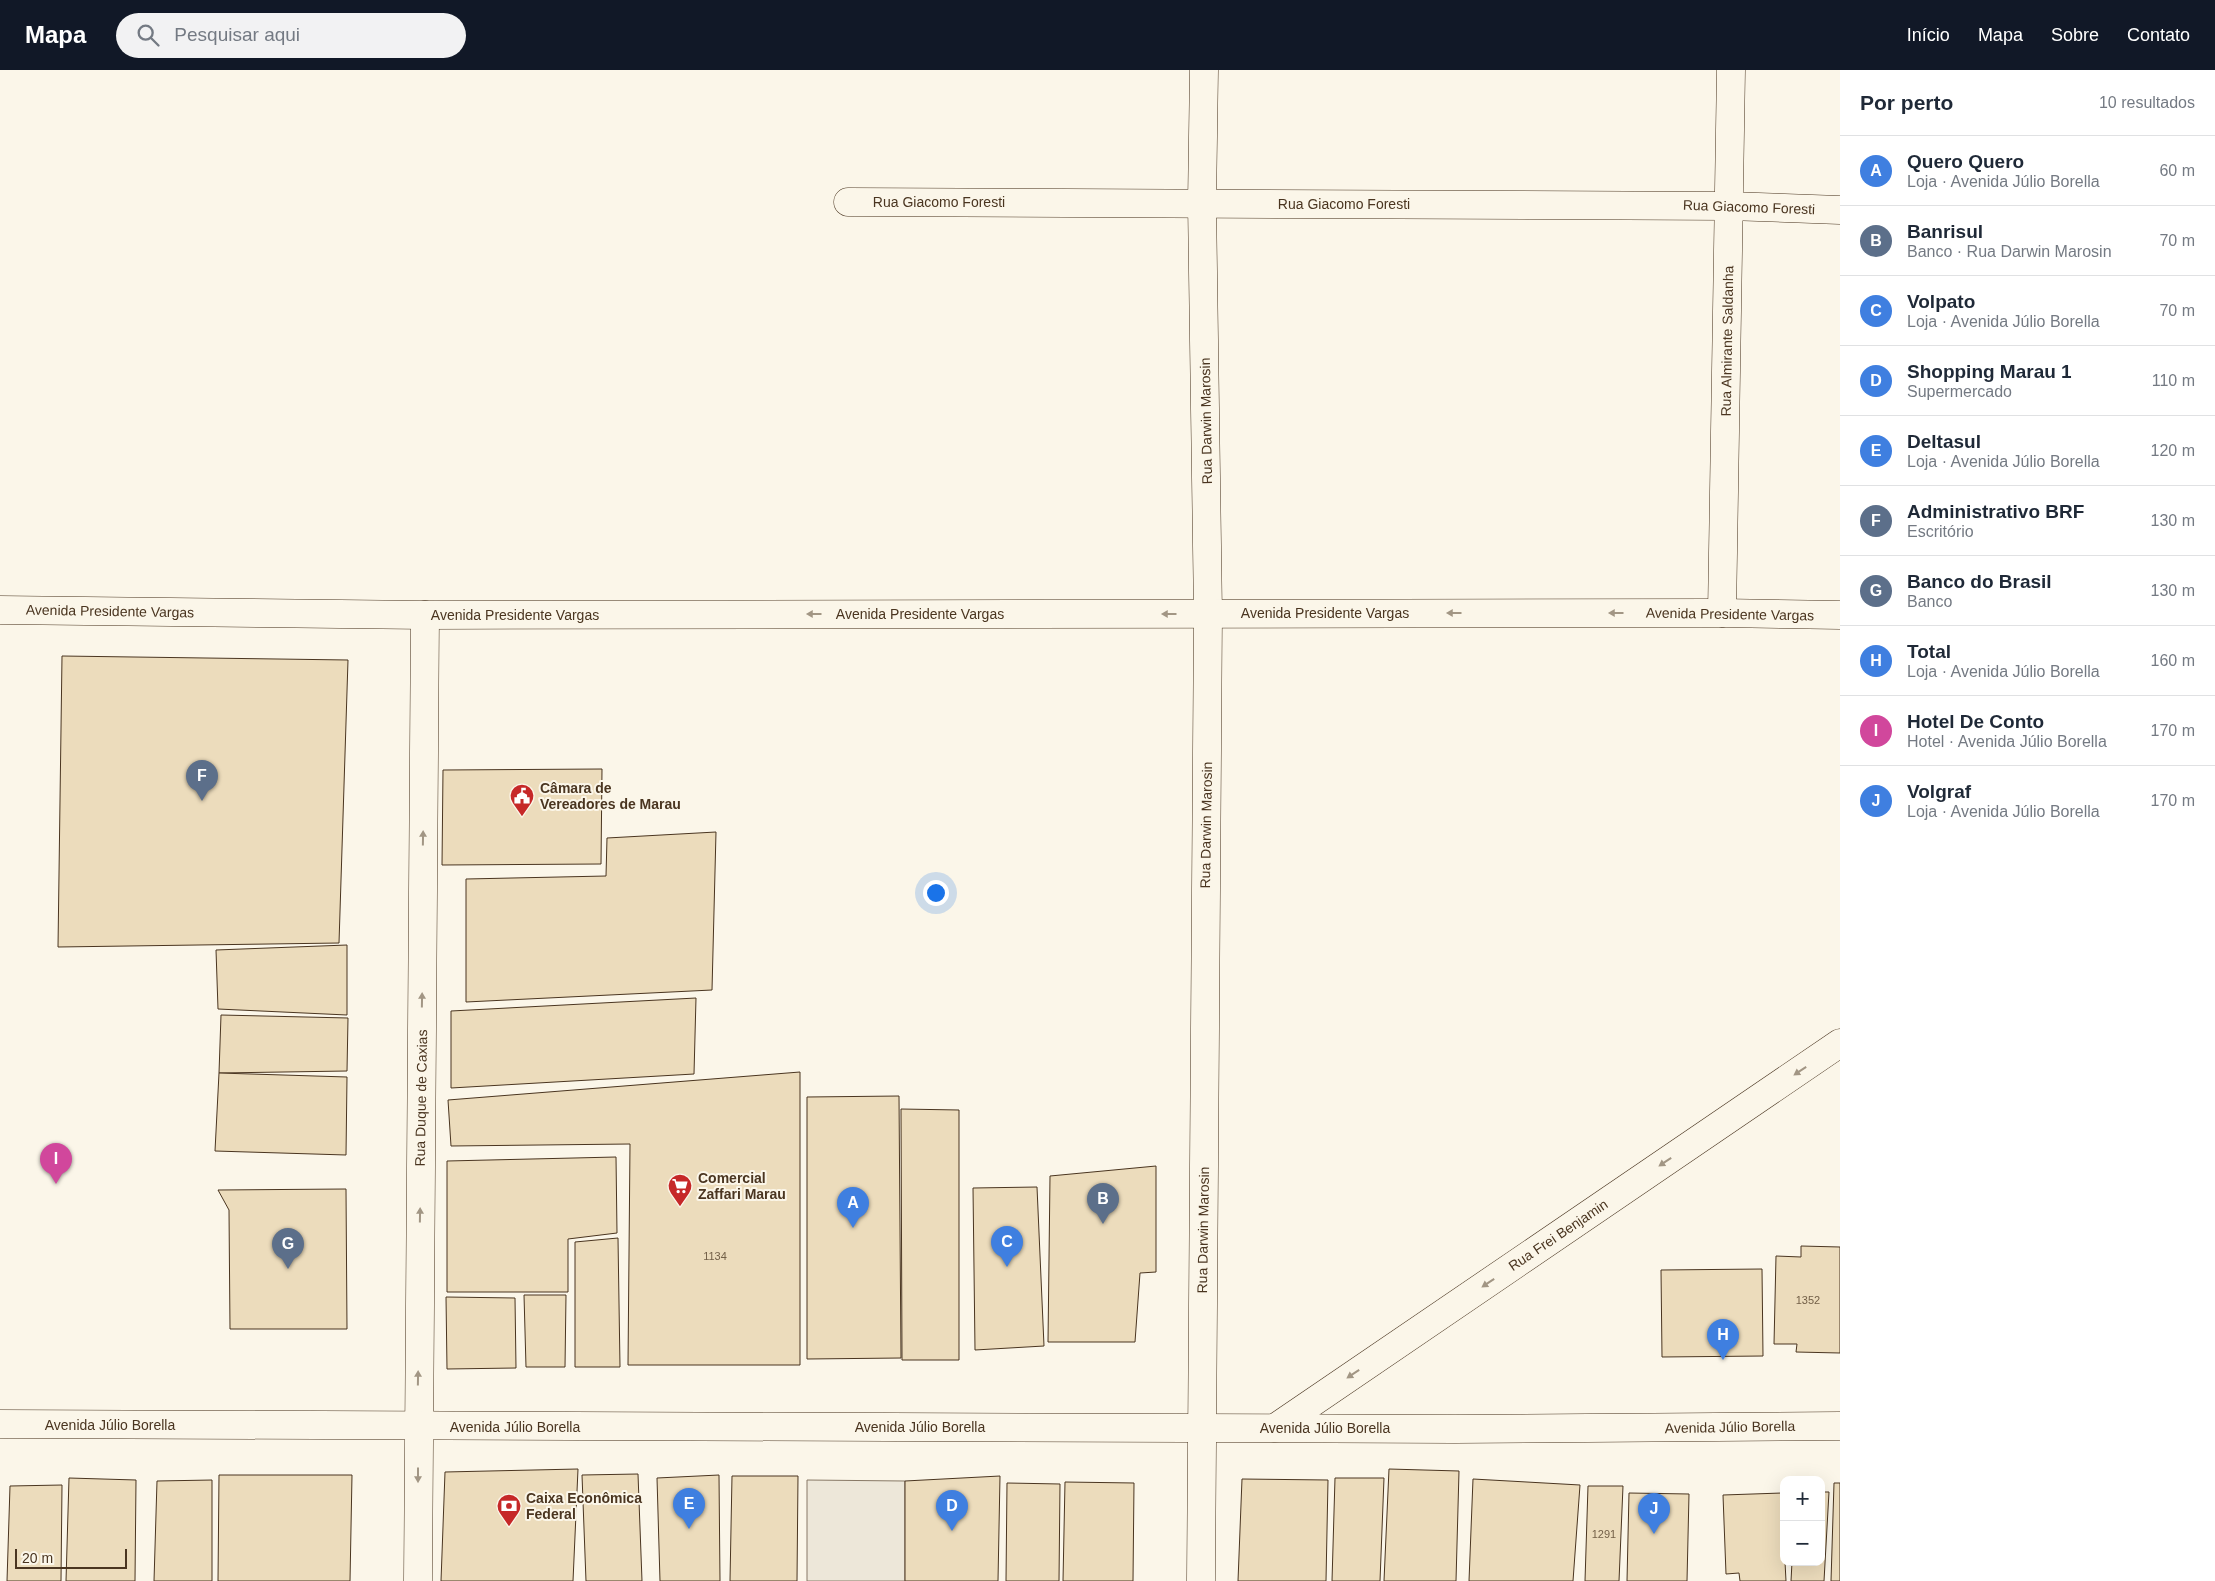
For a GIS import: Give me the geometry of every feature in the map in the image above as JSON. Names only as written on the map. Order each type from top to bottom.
[{"type":"street","name":"Rua Darwin Marosin","points":[[1201,1581],[1208,614],[1202,203],[1204,70]]},
{"type":"street","name":"Rua Almirante Saldanha","points":[[1722,613],[1731,70]]},
{"type":"street","name":"Rua Giacomo Foresti","points":[[848,202],[1729,206],[1840,210]]},
{"type":"street","name":"Avenida Presidente Vargas","points":[[0,610],[425,615],[1722,613],[1840,615]]},
{"type":"street","name":"Rua Duque de Caxias","points":[[418,1581],[425,615]]},
{"type":"street","name":"Rua Frei Benjamin","points":[[1275,1428],[1840,1044]]},
{"type":"street","name":"Avenida Júlio Borella","points":[[0,1424],[1455,1429],[1840,1426]]},
{"type":"shaded area","points":[[807,1480],[905,1481],[905,1581],[807,1581]]},
{"type":"building","points":[[62,656],[348,660],[339,943],[58,947]]},
{"type":"building","name":"Câmara de Vereadores de Marau","points":[[602,769],[601,864],[442,865],[443,770]]},
{"type":"building","points":[[716,832],[712,990],[466,1002],[466,879],[606,876],[607,838]]},
{"type":"building","points":[[347,945],[347,1015],[218,1009],[216,950]]},
{"type":"building","points":[[696,998],[694,1074],[451,1088],[451,1011]]},
{"type":"building","points":[[221,1015],[348,1018],[347,1071],[219,1073]]},
{"type":"building","points":[[800,1072],[800,1365],[628,1365],[630,1144],[451,1146],[448,1100]]},
{"type":"building","points":[[219,1073],[347,1077],[346,1155],[215,1151]]},
{"type":"building","points":[[899,1096],[901,1358],[807,1359],[807,1097]]},
{"type":"building","points":[[901,1109],[959,1110],[959,1360],[902,1360]]},
{"type":"building","points":[[616,1157],[617,1233],[568,1239],[568,1292],[447,1292],[447,1161]]},
{"type":"building","points":[[1156,1166],[1156,1272],[1140,1273],[1135,1342],[1048,1342],[1050,1176]]},
{"type":"building","points":[[1037,1187],[1044,1346],[975,1350],[973,1188]]},
{"type":"building","points":[[346,1189],[347,1329],[230,1329],[229,1210],[218,1190]]},
{"type":"building","points":[[618,1238],[620,1367],[575,1367],[575,1242]]},
{"type":"building","points":[[1801,1246],[1840,1247],[1840,1353],[1796,1352],[1797,1344],[1774,1344],[1776,1256],[1801,1257]]},
{"type":"building","points":[[1762,1269],[1763,1356],[1662,1357],[1661,1270]]},
{"type":"building","points":[[524,1295],[566,1295],[565,1367],[526,1367]]},
{"type":"building","points":[[446,1297],[515,1298],[516,1368],[447,1369]]},
{"type":"building","name":"Caixa Econômica Federal","points":[[578,1469],[573,1581],[441,1581],[445,1472]]},
{"type":"building","points":[[1389,1469],[1459,1471],[1456,1581],[1384,1581]]},
{"type":"building","points":[[638,1474],[642,1581],[586,1581],[582,1475]]},
{"type":"building","points":[[219,1475],[352,1475],[350,1581],[218,1581]]},
{"type":"building","points":[[719,1475],[720,1581],[660,1581],[657,1478]]},
{"type":"building","points":[[732,1476],[798,1476],[797,1581],[730,1581]]},
{"type":"building","points":[[1000,1476],[998,1581],[905,1581],[905,1481]]},
{"type":"building","points":[[69,1478],[136,1480],[135,1581],[66,1581]]},
{"type":"building","points":[[1335,1478],[1384,1478],[1380,1581],[1332,1581]]},
{"type":"building","points":[[1242,1479],[1328,1480],[1326,1581],[1238,1581]]},
{"type":"building","points":[[1473,1479],[1580,1485],[1573,1581],[1469,1581]]},
{"type":"building","points":[[212,1480],[212,1581],[154,1581],[157,1481]]},
{"type":"building","points":[[1065,1482],[1134,1483],[1133,1581],[1063,1581]]},
{"type":"building","points":[[1007,1483],[1060,1484],[1059,1581],[1006,1581]]},
{"type":"building","points":[[1834,1483],[1840,1483],[1840,1581],[1831,1581]]},
{"type":"building","points":[[62,1485],[61,1581],[7,1581],[10,1486]]},
{"type":"building","points":[[1588,1486],[1623,1486],[1619,1581],[1585,1581]]},
{"type":"building","points":[[1825,1492],[1829,1492],[1825,1563]]},
{"type":"building","points":[[1629,1493],[1689,1494],[1687,1581],[1627,1581]]},
{"type":"building","points":[[1780,1493],[1780,1566],[1785,1566],[1786,1581],[1740,1581],[1739,1573],[1726,1574],[1723,1495]]},
{"type":"building","points":[[1792,1566],[1825,1566],[1824,1581],[1791,1581]]},
{"type":"place","name":"Administrativo BRF","points":[[202,801]]},
{"type":"place","name":"Câmara de Vereadores de Marau","points":[[522,817]]},
{"type":"place","name":"Hotel De Conto","points":[[56,1184]]},
{"type":"place","name":"Comercial Zaffari Marau","points":[[680,1207]]},
{"type":"place","name":"Banrisul","points":[[1103,1224]]},
{"type":"place","name":"Quero Quero","points":[[853,1228]]},
{"type":"place","name":"Volpato","points":[[1007,1267]]},
{"type":"place","name":"Banco do Brasil","points":[[288,1269]]},
{"type":"place","name":"Total","points":[[1723,1360]]},
{"type":"place","name":"Caixa Econômica Federal","points":[[509,1527]]},
{"type":"place","name":"Deltasul","points":[[689,1529]]},
{"type":"place","name":"Shopping Marau 1","points":[[952,1531]]},
{"type":"place","name":"Volgraf","points":[[1654,1534]]}]
